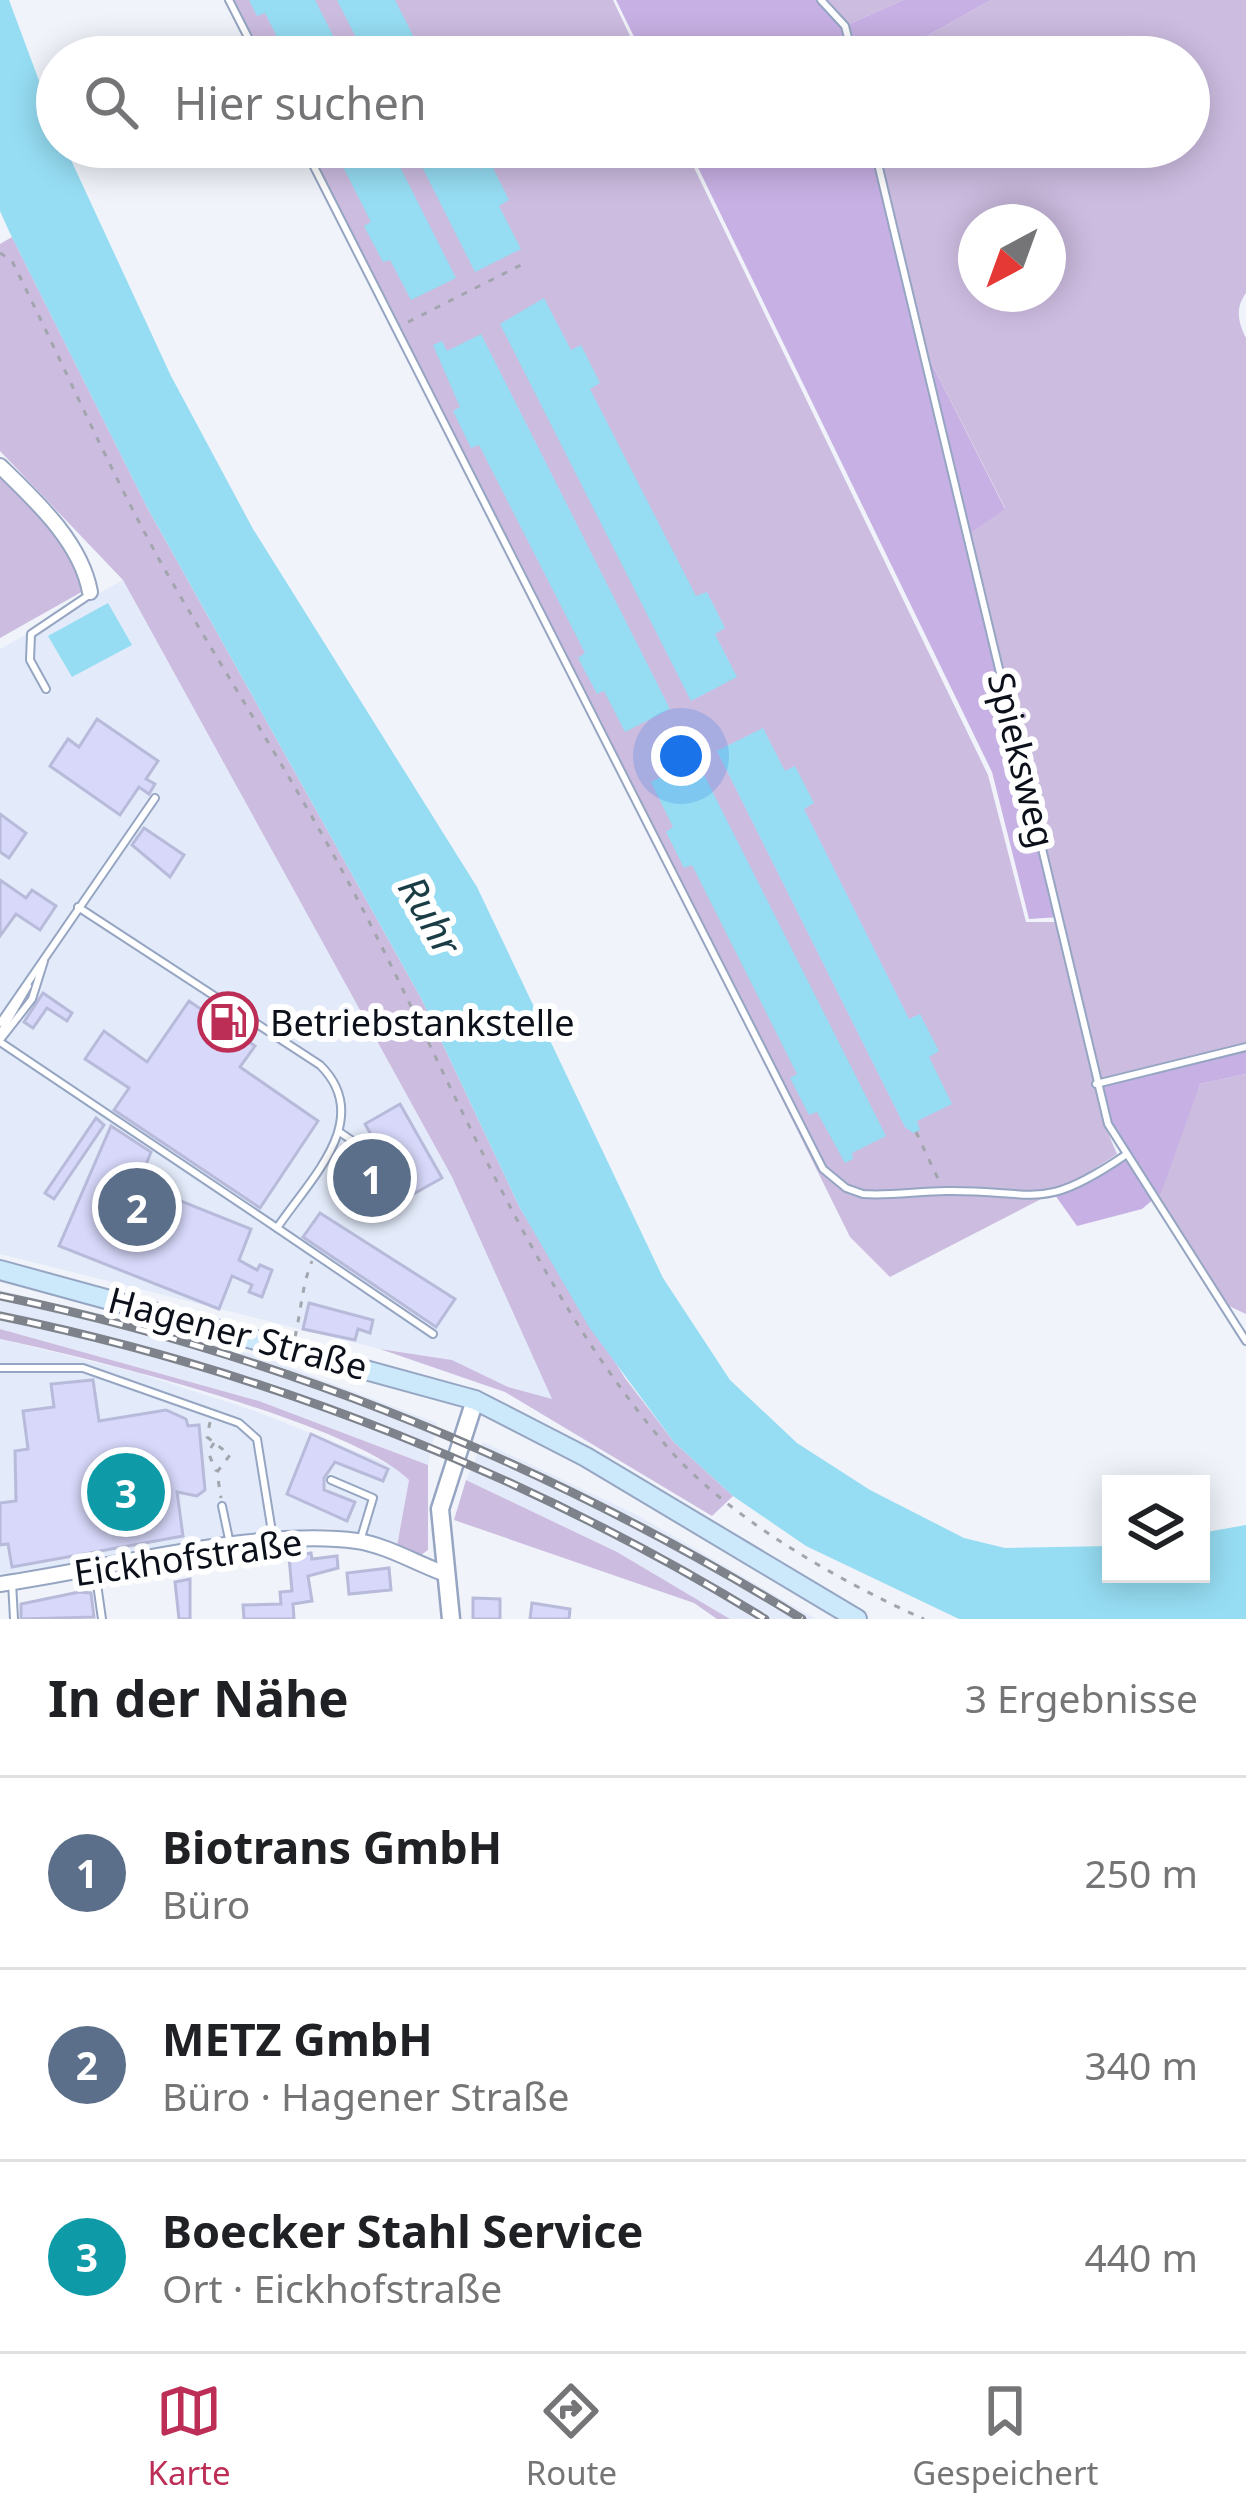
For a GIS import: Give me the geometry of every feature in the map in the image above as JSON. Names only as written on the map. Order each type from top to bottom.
[{"type":"main road","name":"Hagener Straße","points":[[0,1270],[475,1400],[586,1457],[857,1619]]},
{"type":"street","points":[[0,466],[78,557],[90,592]]},
{"type":"street","points":[[451,1619],[443,1574],[444,1484],[475,1400]]},
{"type":"street","name":"Eickhofstraße","points":[[3,1582],[274,1542],[360,1541],[443,1574]]},
{"type":"lane","points":[[229,0],[247,36]]},
{"type":"lane","points":[[821,0],[845,26],[848,36]]},
{"type":"lane","points":[[315,168],[823,1169],[846,1189],[862,1194],[943,1190],[1024,1198],[1055,1195],[1124,1156]]},
{"type":"lane","name":"Spieksweg","points":[[879,168],[1096,1084],[1124,1156],[1246,1341]]},
{"type":"lane","points":[[46,689],[31,660],[31,634],[81,604],[90,592]]},
{"type":"lane","points":[[2,1033],[46,953],[155,797]]},
{"type":"lane","points":[[78,907],[320,1066],[340,1092],[341,1133],[277,1228]]},
{"type":"lane","points":[[2,1033],[28,997],[46,953]]},
{"type":"lane","points":[[28,997],[30,978]]},
{"type":"lane","points":[[2,1033],[433,1334]]},
{"type":"lane","points":[[1096,1084],[1246,1047]]},
{"type":"lane","points":[[341,1133],[392,1168]]},
{"type":"lane","points":[[0,1368],[83,1368],[239,1424],[257,1439],[274,1542]]},
{"type":"lane","points":[[331,1480],[373,1498],[360,1541]]},
{"type":"lane","points":[[222,1506],[230,1547]]},
{"type":"lane","points":[[95,1570],[101,1619]]},
{"type":"lane","points":[[3,1582],[14,1619]]},
{"type":"path","points":[[0,254],[12,261],[166,571],[321,831],[512,1209],[604,1362],[662,1442],[717,1495],[855,1583],[924,1619]]},
{"type":"path","points":[[395,328],[520,265]]},
{"type":"path","points":[[916,1132],[943,1190]]},
{"type":"path","points":[[297,1329],[306,1298],[302,1284],[315,1254]]},
{"type":"path","points":[[212,1414],[207,1437],[230,1455],[217,1472]]},
{"type":"path","points":[[214,1443],[208,1452],[217,1472],[222,1506]]},
{"type":"shaded area","points":[[226,0],[613,0],[630,36],[245,36]]},
{"type":"shaded area","points":[[616,0],[821,0],[845,26],[903,0],[991,0],[927,36],[634,36]]},
{"type":"shaded area","points":[[821,0],[903,0],[845,26]]},
{"type":"shaded area","points":[[991,0],[1246,0],[1246,293],[1239,315],[1246,338],[1246,1047],[1096,1084],[968,535],[1005,508],[921,342],[879,168],[1210,168],[1210,36],[927,36]]},
{"type":"shaded area","points":[[315,168],[694,168],[988,775],[1026,922],[1057,922],[1102,1119],[1117,1154],[1074,1182],[890,1277],[850,1237],[405,337]]},
{"type":"shaded area","points":[[698,168],[879,168],[921,342],[1005,509],[968,535],[1060,917],[1029,919],[992,772]]},
{"type":"shaded area","points":[[12,237],[147,507],[421,998],[520,1208],[625,1378],[674,1442],[733,1496],[712,1516],[505,1392],[380,1349],[452,1360],[508,1387],[552,1399],[452,1177],[123,580],[0,451],[0,244]]},
{"type":"shaded area","points":[[0,472],[62,544],[85,590],[0,638]]},
{"type":"shaded area","points":[[123,580],[452,1177],[553,1400],[508,1387],[452,1360],[380,1349],[0,1254],[0,649]]},
{"type":"shaded area","points":[[1246,1047],[1246,1074],[1200,1084],[1161,1193],[1142,1209],[1077,1226],[1055,1195],[1123,1156],[1096,1084]]},
{"type":"shaded area","points":[[1246,1074],[1246,1314],[1229,1306],[1155,1198],[1200,1084]]},
{"type":"shaded area","points":[[0,1290],[259,1356],[437,1423],[428,1465],[259,1401],[0,1329]]},
{"type":"shaded area","points":[[0,1329],[259,1401],[428,1465],[428,1550],[421,1555],[397,1546],[409,1480],[379,1458],[333,1436],[216,1395],[0,1339]]},
{"type":"shaded area","points":[[0,1339],[138,1373],[258,1412],[395,1467],[409,1480],[397,1546],[328,1528],[0,1574]]},
{"type":"shaded area","points":[[483,1442],[637,1515],[816,1619],[730,1619],[617,1552],[466,1480]]},
{"type":"shaded area","points":[[466,1480],[617,1552],[730,1619],[717,1619],[694,1603],[454,1520]]},
{"type":"water","name":"Ruhr","points":[[0,0],[9,0],[36,73],[36,168],[75,168],[171,376],[253,529],[477,887],[663,1278],[730,1380],[797,1443],[870,1490],[964,1538],[1005,1548],[1102,1546],[1102,1583],[1210,1583],[1210,1531],[1246,1525],[1246,1619],[959,1619],[806,1546],[733,1496],[674,1442],[589,1327],[520,1208],[421,998],[147,507],[0,211]]},
{"type":"water","points":[[249,0],[315,0],[333,36],[276,36],[265,13],[257,16]]},
{"type":"water","points":[[337,0],[395,0],[413,36],[355,36]]},
{"type":"water","points":[[344,168],[401,168],[456,278],[411,300],[390,260],[383,262],[364,226],[371,222]]},
{"type":"water","points":[[423,168],[493,168],[509,200],[499,206],[521,249],[475,272]]},
{"type":"water","points":[[544,298],[571,350],[581,345],[600,383],[590,389],[696,596],[707,592],[725,628],[715,634],[737,677],[691,701],[500,324]]},
{"type":"water","points":[[481,334],[670,709],[625,732],[604,691],[597,694],[578,658],[585,653],[479,445],[471,448],[453,411],[460,407],[433,345],[442,341],[447,351]]},
{"type":"water","points":[[108,603],[132,645],[72,677],[48,636]]},
{"type":"water","points":[[763,728],[785,771],[795,766],[814,803],[804,809],[909,1019],[920,1014],[939,1051],[929,1057],[952,1104],[917,1121],[920,1130],[913,1133],[905,1127],[717,751]]},
{"type":"water","points":[[696,759],[886,1136],[852,1153],[853,1159],[845,1163],[817,1112],[809,1115],[790,1078],[797,1074],[692,865],[684,868],[666,832],[673,827],[651,782]]},
{"type":"building","points":[[97,719],[158,761],[146,779],[155,784],[149,794],[139,787],[120,815],[50,766],[68,739],[79,747]]},
{"type":"building","points":[[0,814],[26,833],[9,858],[0,852]]},
{"type":"building","points":[[144,828],[184,855],[170,877],[132,845]]},
{"type":"building","points":[[0,880],[26,898],[32,890],[56,906],[40,930],[16,914],[0,936]]},
{"type":"building","points":[[43,993],[72,1013],[67,1021],[47,1008],[33,1028],[24,1022]]},
{"type":"building","points":[[189,1001],[255,1046],[240,1067],[318,1121],[260,1208],[114,1110],[129,1088],[85,1059],[104,1031],[147,1062]]},
{"type":"building","points":[[400,1104],[442,1178],[408,1197],[395,1175],[398,1164],[381,1152],[365,1124]]},
{"type":"building","points":[[96,1118],[104,1125],[54,1199],[45,1193]]},
{"type":"building","points":[[111,1126],[151,1152],[138,1184],[251,1229],[239,1260],[257,1270],[260,1265],[272,1270],[262,1297],[249,1292],[252,1285],[232,1276],[219,1309],[59,1246]]},
{"type":"building","points":[[357,1157],[383,1174],[358,1210],[334,1194]]},
{"type":"building","points":[[320,1213],[455,1299],[436,1327],[303,1237]]},
{"type":"building","points":[[309,1303],[373,1320],[370,1333],[358,1329],[355,1340],[303,1329]]},
{"type":"building","points":[[93,1380],[99,1421],[166,1410],[186,1419],[188,1426],[199,1425],[205,1490],[197,1496],[177,1492],[183,1536],[12,1567],[8,1544],[0,1545],[0,1503],[16,1501],[15,1451],[28,1449],[23,1411],[54,1407],[51,1384]]},
{"type":"building","points":[[311,1434],[388,1469],[383,1481],[335,1462],[324,1478],[324,1490],[355,1502],[347,1521],[287,1494]]},
{"type":"building","points":[[311,1553],[312,1559],[337,1556],[338,1568],[308,1576],[312,1601],[293,1604],[294,1619],[244,1619],[243,1605],[281,1604],[280,1592],[292,1591],[289,1557]]},
{"type":"building","points":[[389,1568],[391,1590],[349,1594],[347,1573]]},
{"type":"building","points":[[190,1579],[190,1619],[179,1619],[175,1582]]},
{"type":"building","points":[[91,1593],[94,1617],[21,1619],[21,1604]]},
{"type":"building","points":[[473,1598],[500,1599],[500,1619],[473,1619]]},
{"type":"building","points":[[532,1603],[570,1609],[569,1619],[530,1619]]},
{"type":"railway","points":[[0,1296],[211,1350],[415,1423],[613,1513],[802,1619]]},
{"type":"railway","points":[[0,1316],[200,1366],[396,1434],[585,1519],[765,1619]]},
{"type":"place","name":"Betriebstankstelle","points":[[228,1022]]},
{"type":"place","name":"Biotrans GmbH","points":[[372,1178]]},
{"type":"place","name":"METZ GmbH","points":[[137,1207]]},
{"type":"place","name":"Boecker Stahl Service","points":[[126,1492]]}]
